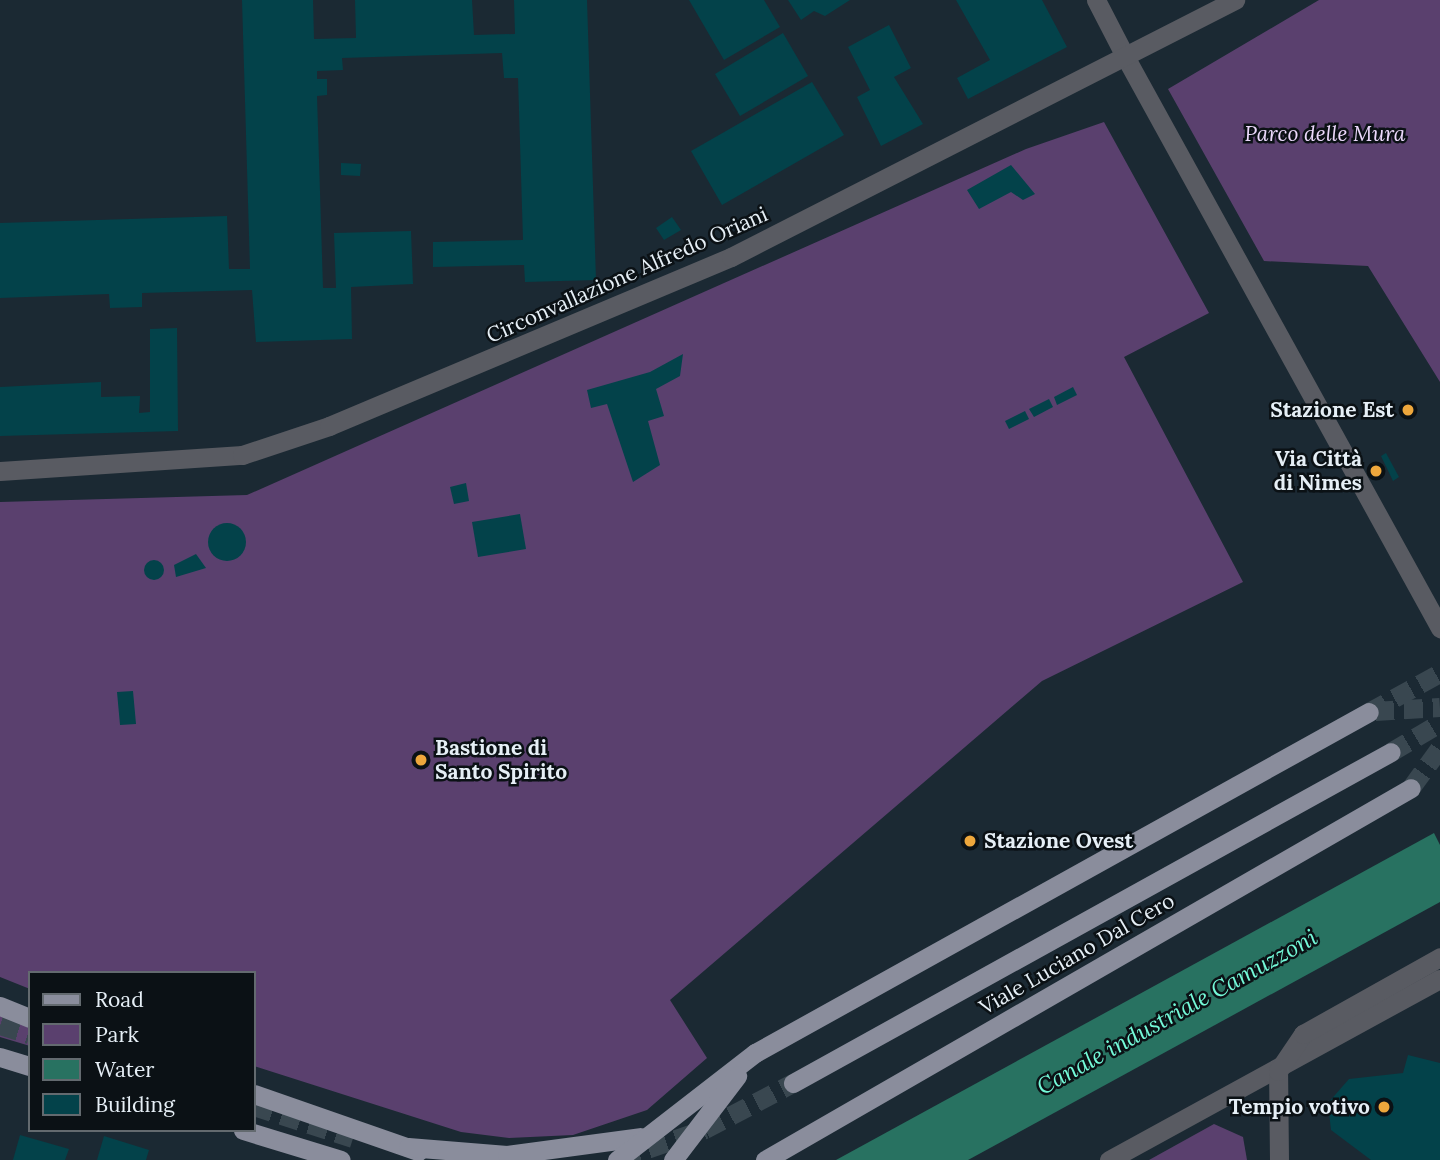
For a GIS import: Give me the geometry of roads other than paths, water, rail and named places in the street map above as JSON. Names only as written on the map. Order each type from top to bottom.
[{"type":"main road","points":[[617,1160],[755,1053],[1369,712]]},
{"type":"main road","name":"Viale Luciano Dal Cero","points":[[793,1083],[1391,752]]},
{"type":"main road","name":"Viale Luciano Dal Cero","points":[[765,1160],[1411,788]]},
{"type":"main road","points":[[0,1006],[28,1017]]},
{"type":"main road","points":[[673,1160],[755,1053]]},
{"type":"main road","points":[[0,1057],[28,1065]]},
{"type":"main road","points":[[256,1095],[408,1147],[438,1160]]},
{"type":"main road","points":[[250,1132],[341,1160]]},
{"type":"main road","points":[[408,1147],[507,1155],[610,1146],[652,1134]]},
{"type":"street","points":[[1096,0],[1440,628]]},
{"type":"street","name":"Circonvallazione Alfredo Oriani","points":[[0,471],[242,455],[328,426],[731,257],[1127,60],[1235,0]]},
{"type":"street","points":[[1279,1160],[1278,1071],[1303,1034],[1440,957]]},
{"type":"street","points":[[1109,1160],[1278,1071],[1432,984]]},
{"type":"water","name":"Canale industriale Camuzzoni","points":[[1434,833],[1440,845],[1440,902],[968,1160],[836,1160]]},
{"type":"tunnel","points":[[1369,712],[1440,673]]},
{"type":"tunnel","points":[[1375,711],[1440,707]]},
{"type":"tunnel","points":[[1391,752],[1440,723]]},
{"type":"tunnel","points":[[1411,788],[1440,748]]},
{"type":"tunnel","points":[[0,1025],[28,1033]]},
{"type":"tunnel","points":[[621,1158],[705,1129],[793,1083]]},
{"type":"tunnel","points":[[256,1107],[353,1138]]},
{"type":"place","name":"Stazione Est","points":[[1408,410]]},
{"type":"place","name":"Via Città di Nimes","points":[[1376,471]]},
{"type":"place","name":"Bastione di Santo Spirito","points":[[421,760]]},
{"type":"place","name":"Stazione Ovest","points":[[970,841]]},
{"type":"place","name":"Tempio votivo","points":[[1384,1107]]},
{"type":"park label","name":"Parco delle Mura","points":[[1325,134]]}]
